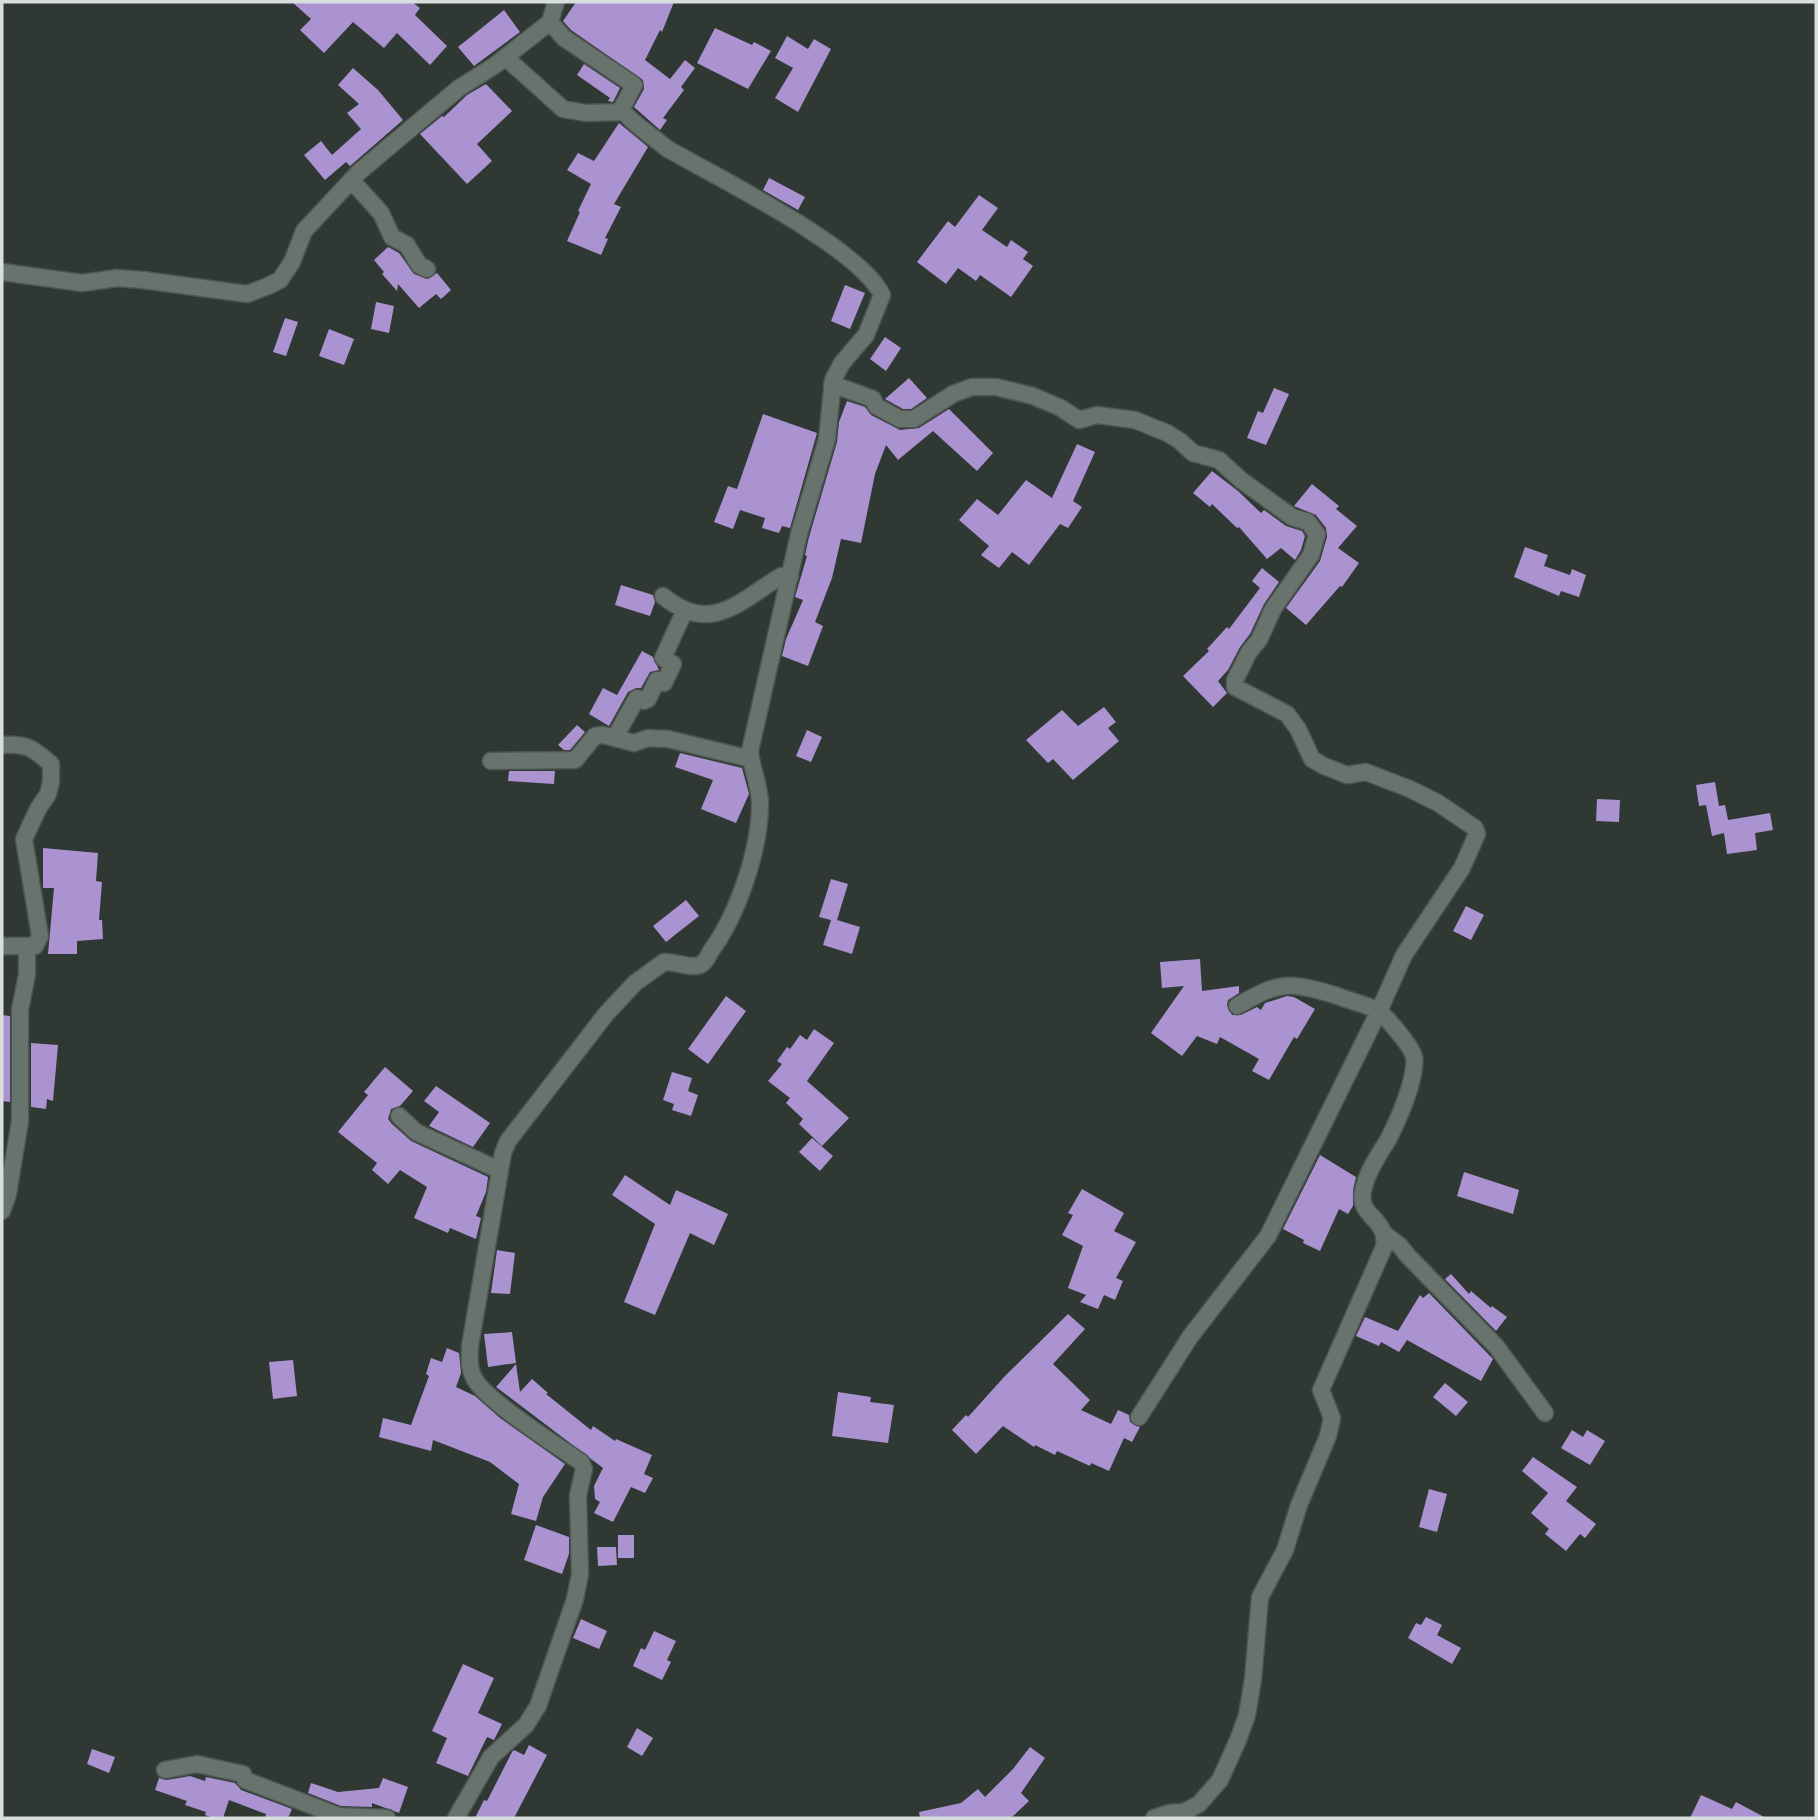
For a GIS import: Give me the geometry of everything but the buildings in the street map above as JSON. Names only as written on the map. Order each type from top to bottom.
[{"type":"street","points":[[2,272],[82,283],[117,278],[143,280],[247,294],[279,280],[292,262],[304,231],[351,180],[459,88],[550,22],[556,2]]},
{"type":"street","points":[[550,22],[564,38],[634,85],[622,112]]},
{"type":"street","points":[[456,1818],[491,1757],[527,1725],[538,1706],[575,1599],[580,1574],[578,1495],[584,1469],[581,1462],[483,1390],[470,1368],[470,1346],[499,1170],[508,1141],[606,1014],[635,983],[664,962],[695,966],[702,964],[733,912],[753,853],[760,804],[757,775],[750,751],[799,534],[827,439],[832,384],[835,374],[871,325],[882,295],[836,247],[668,149],[622,112],[586,113],[563,109],[505,57]]},
{"type":"street","points":[[351,180],[381,213],[392,237],[407,244],[419,265],[427,269]]},
{"type":"street","points":[[832,384],[873,399],[876,406],[900,419],[914,419],[953,394],[972,387],[996,387],[1033,396],[1061,408],[1079,420],[1097,415],[1135,420],[1167,433],[1181,441],[1193,453],[1219,460],[1241,480],[1292,517],[1308,522],[1317,534],[1311,555],[1273,609],[1259,640],[1235,680],[1235,687],[1287,714],[1298,729],[1312,759],[1347,775],[1366,772],[1410,789],[1438,803],[1475,828],[1477,834],[1462,868],[1404,955],[1379,1012],[1268,1236],[1190,1337],[1139,1417]]},
{"type":"street","points":[[663,596],[684,610],[700,614],[731,610],[781,576],[790,577]]},
{"type":"street","points":[[615,737],[637,698],[644,701],[648,699],[657,680],[664,683],[673,664],[663,658],[684,610]]},
{"type":"street","points":[[491,761],[575,760],[596,736],[603,735],[634,743],[648,738],[668,739],[751,760]]},
{"type":"street","points":[[2,745],[20,743],[35,750],[51,764],[48,794],[24,839],[40,936],[35,946],[2,946]]},
{"type":"street","points":[[2,1211],[8,1194],[20,1121],[20,1010],[27,974],[27,946]]},
{"type":"street","points":[[1237,1006],[1258,994],[1287,985],[1340,996],[1379,1012],[1409,1046],[1414,1058],[1402,1112],[1370,1170],[1362,1192],[1362,1201],[1386,1235],[1400,1246],[1496,1346],[1545,1413]]},
{"type":"street","points":[[399,1116],[416,1132],[499,1170]]},
{"type":"street","points":[[1154,1818],[1184,1812],[1199,1804],[1220,1780],[1238,1740],[1247,1715],[1253,1679],[1261,1597],[1285,1550],[1298,1504],[1328,1436],[1332,1418],[1321,1390],[1384,1247],[1386,1235]]},
{"type":"street","points":[[164,1770],[197,1764],[243,1774],[244,1780],[339,1816],[387,1818]]}]
